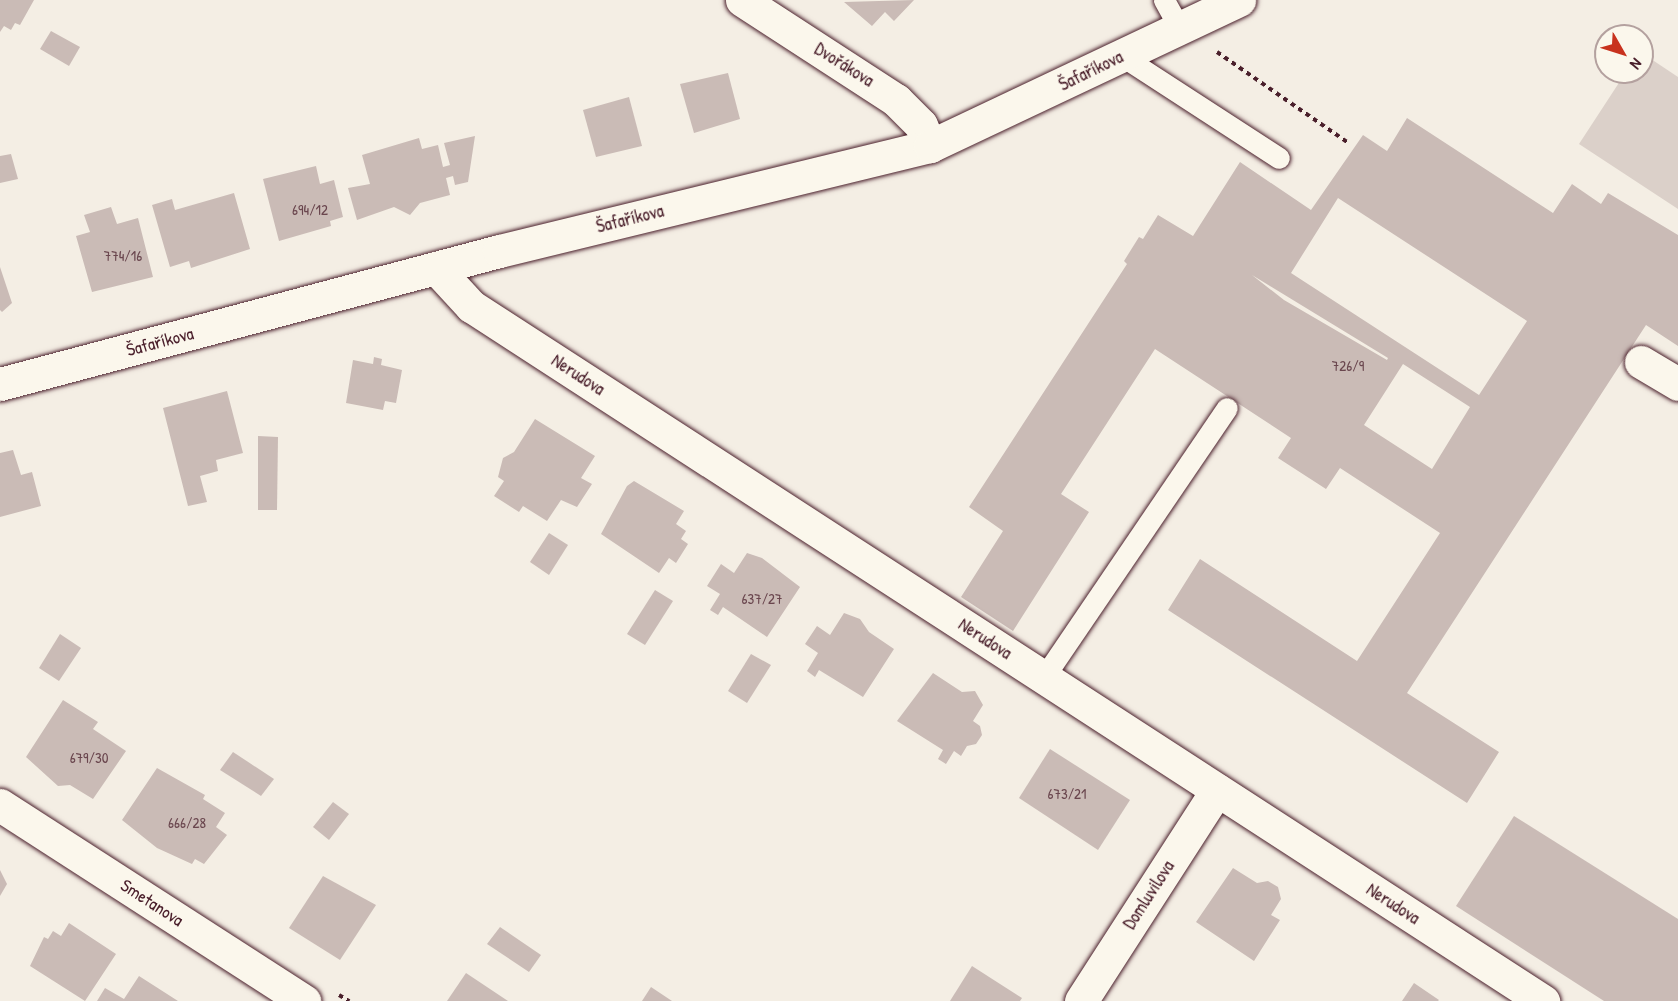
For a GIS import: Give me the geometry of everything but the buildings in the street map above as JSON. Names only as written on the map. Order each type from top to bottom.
[{"type":"street","name":"Dvořákova","points":[[742,0],[881,88],[912,114],[930,146]]},
{"type":"street","name":"Šafaříkova","points":[[0,384],[436,268],[930,146],[1122,56],[1193,37],[1239,0]]},
{"type":"street","name":"Nerudova","points":[[436,268],[471,306],[1543,1001]]},
{"type":"street","points":[[1641,362],[1678,384]]},
{"type":"street","name":"Domluvilova","points":[[1081,1001],[1217,790]]},
{"type":"street","name":"Smetanova","points":[[0,805],[260,989],[304,1001]]},
{"type":"lane","points":[[1164,0],[1193,37]]},
{"type":"lane","points":[[1122,56],[1279,158]]},
{"type":"lane","points":[[1044,677],[1227,408]]},
{"type":"path","points":[[1193,37],[1347,142]]},
{"type":"shaded area","points":[[1654,61],[1678,77],[1678,209],[1579,144],[1618,84],[1654,84]]}]
